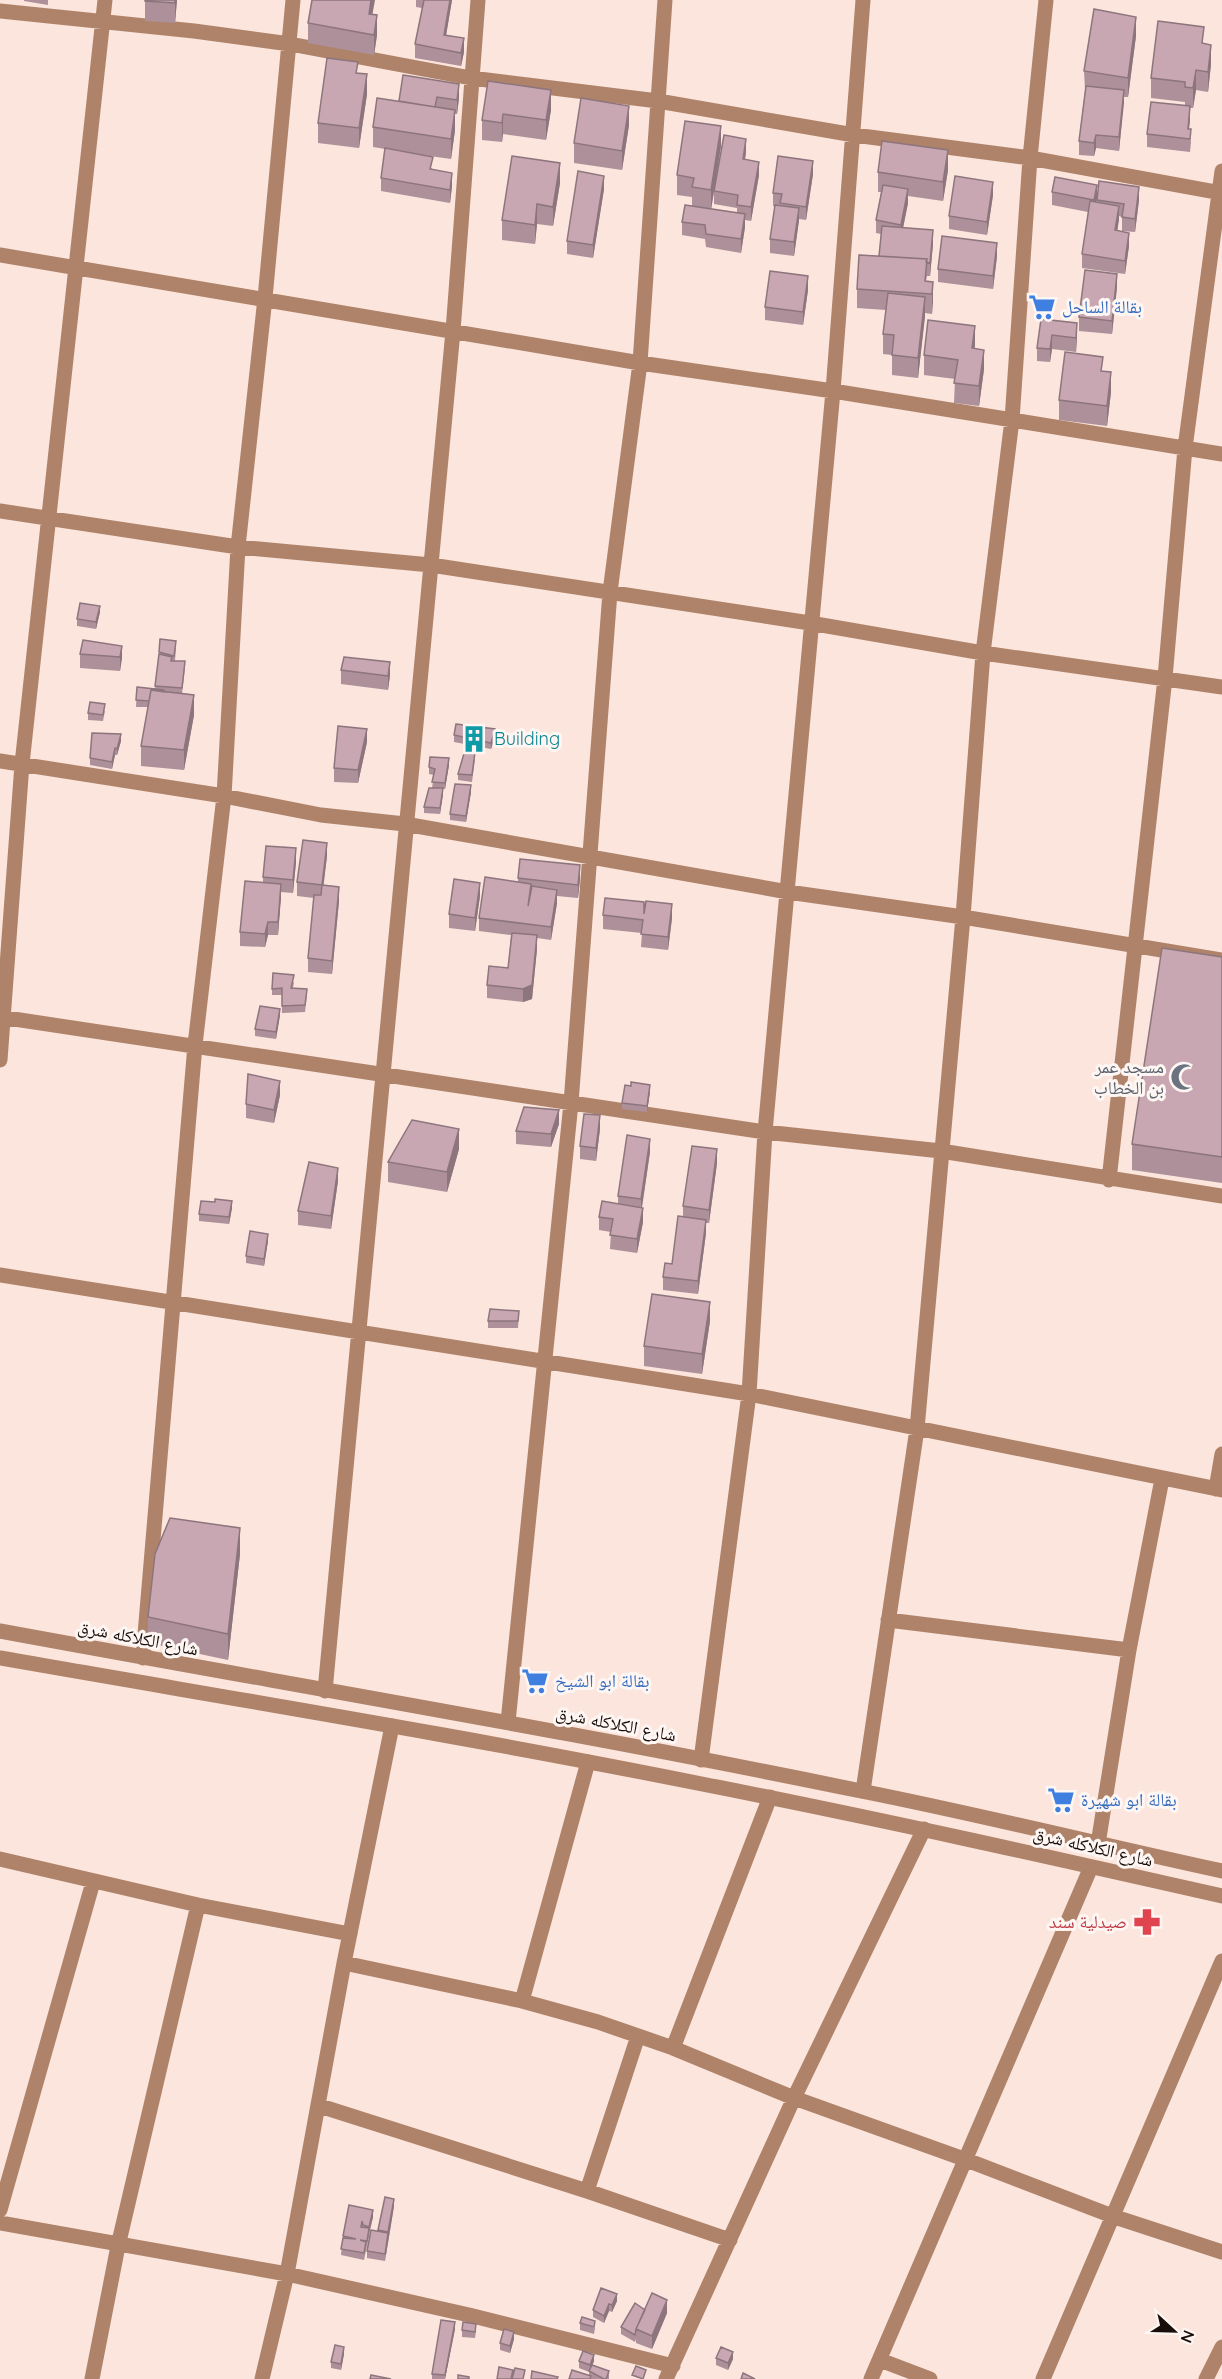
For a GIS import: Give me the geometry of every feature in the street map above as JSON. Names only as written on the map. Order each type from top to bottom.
[{"type":"street","points":[[0,1060],[22,764],[51,518],[105,0]]},
{"type":"street","points":[[143,1658],[195,1045],[224,796],[238,547],[265,298],[293,0]]},
{"type":"street","points":[[325,1691],[453,331],[478,0]]},
{"type":"street","points":[[508,1722],[571,1103],[610,592],[640,363],[665,0]]},
{"type":"street","points":[[701,1760],[749,1394],[765,1132],[833,391],[863,0]]},
{"type":"street","points":[[863,1791],[916,1429],[963,917],[983,653],[1012,420],[1030,158],[1046,0]]},
{"type":"street","points":[[0,11],[194,31],[290,44],[471,78],[658,101],[854,135],[1030,158],[1221,192]]},
{"type":"street","points":[[1109,1180],[1165,678],[1185,448],[1222,171]]},
{"type":"street","points":[[0,255],[77,270],[265,298],[640,363],[833,391],[1222,454]]},
{"type":"street","points":[[0,511],[238,547],[431,565],[810,623],[983,653],[1222,687]]},
{"type":"street","points":[[0,761],[224,796],[321,815],[405,824],[788,892],[963,917],[1222,960]]},
{"type":"street","points":[[2,1017],[765,1132],[941,1151],[1109,1180],[1222,1196]]},
{"type":"street","points":[[0,1275],[749,1394],[1219,1490],[1222,1454]]},
{"type":"street","points":[[1098,1844],[1129,1650],[1162,1479]]},
{"type":"street","points":[[888,1620],[1129,1650]]},
{"type":"street","name":"شارع الكلاكله شرق","points":[[0,1631],[508,1722],[863,1791],[1222,1870]]},
{"type":"street","name":"شارع الكلاكله شرق","points":[[0,1658],[392,1726],[770,1797],[1222,1896]]},
{"type":"street","points":[[262,2379],[287,2274],[320,2106],[344,1962],[392,1726]]},
{"type":"street","points":[[522,2001],[588,1762]]},
{"type":"street","points":[[674,2048],[770,1797]]},
{"type":"street","points":[[0,2223],[118,2246],[287,2274],[469,2315],[669,2372],[794,2098],[924,1830]]},
{"type":"street","points":[[0,1859],[198,1905],[350,1934]]},
{"type":"street","points":[[871,2379],[1091,1867]]},
{"type":"street","points":[[0,2210],[93,1882]]},
{"type":"street","points":[[92,2379],[118,2246],[198,1905]]},
{"type":"street","points":[[1043,2379],[1115,2217],[1222,1961]]},
{"type":"street","points":[[344,1962],[522,2001],[638,2036],[674,2048],[794,2098],[964,2159],[1115,2217],[1222,2252]]},
{"type":"street","points":[[587,2191],[638,2036]]},
{"type":"street","points":[[320,2106],[587,2191],[730,2240]]},
{"type":"street","points":[[1206,2379],[1222,2347]]},
{"type":"street","points":[[880,2360],[930,2379]]},
{"type":"building","points":[[175,0],[175,3],[145,1]]},
{"type":"building","points":[[312,0],[371,0],[369,14],[377,15],[374,35],[308,23]]},
{"type":"building","points":[[424,0],[450,0],[444,35],[464,38],[461,53],[415,44]]},
{"type":"building","points":[[1094,9],[1136,17],[1128,78],[1084,71]]},
{"type":"building","points":[[1158,21],[1204,27],[1202,43],[1211,45],[1208,72],[1196,70],[1193,88],[1185,87],[1185,82],[1151,78]]},
{"type":"building","points":[[327,58],[358,62],[356,73],[367,74],[359,128],[318,123]]},
{"type":"building","points":[[403,75],[459,84],[457,100],[437,97],[435,107],[399,101]]},
{"type":"building","points":[[488,81],[551,90],[546,120],[503,114],[502,123],[482,120]]},
{"type":"building","points":[[1086,86],[1124,90],[1119,137],[1096,135],[1094,143],[1079,141]]},
{"type":"building","points":[[377,98],[455,110],[451,139],[373,127]]},
{"type":"building","points":[[581,98],[629,106],[622,151],[574,143]]},
{"type":"building","points":[[1151,102],[1190,106],[1188,129],[1191,129],[1190,139],[1147,134]]},
{"type":"building","points":[[685,121],[721,126],[711,190],[692,187],[694,178],[677,175]]},
{"type":"building","points":[[724,135],[746,139],[743,159],[759,162],[751,207],[737,205],[738,195],[714,191]]},
{"type":"building","points":[[882,141],[948,150],[943,182],[878,172]]},
{"type":"building","points":[[385,148],[433,157],[430,169],[452,173],[450,190],[381,178]]},
{"type":"building","points":[[512,156],[560,163],[553,207],[537,204],[535,225],[502,220]]},
{"type":"building","points":[[778,156],[813,161],[806,207],[780,203],[782,194],[773,193]]},
{"type":"building","points":[[578,171],[604,176],[593,245],[567,241]]},
{"type":"building","points":[[955,176],[993,182],[987,222],[949,216]]},
{"type":"building","points":[[1055,177],[1097,185],[1094,200],[1052,192]]},
{"type":"building","points":[[1099,181],[1139,187],[1135,219],[1122,217],[1124,204],[1097,200]]},
{"type":"building","points":[[883,185],[908,189],[901,225],[876,220]]},
{"type":"building","points":[[1090,201],[1119,206],[1115,230],[1129,233],[1125,261],[1082,254]]},
{"type":"building","points":[[685,205],[745,214],[741,239],[706,234],[705,225],[682,222]]},
{"type":"building","points":[[775,205],[799,208],[794,242],[770,239]]},
{"type":"building","points":[[882,226],[933,230],[930,263],[926,262],[927,259],[879,256]]},
{"type":"building","points":[[942,236],[997,243],[993,276],[938,269]]},
{"type":"building","points":[[859,255],[927,259],[925,281],[933,282],[932,294],[857,289]]},
{"type":"building","points":[[1085,270],[1117,274],[1112,321],[1079,317]]},
{"type":"building","points":[[770,271],[808,276],[803,312],[765,307]]},
{"type":"building","points":[[888,293],[925,297],[918,358],[892,355],[894,335],[883,334]]},
{"type":"building","points":[[1041,319],[1077,323],[1076,338],[1052,335],[1050,349],[1037,348]]},
{"type":"building","points":[[928,320],[975,326],[972,348],[984,350],[979,386],[954,383],[958,360],[924,355]]},
{"type":"building","points":[[1065,352],[1103,357],[1101,371],[1111,372],[1107,406],[1059,400]]},
{"type":"building","points":[[80,603],[100,606],[96,622],[77,619]]},
{"type":"building","points":[[160,639],[176,641],[174,656],[159,652]]},
{"type":"building","points":[[83,640],[122,646],[120,657],[80,654]]},
{"type":"building","points":[[159,654],[172,657],[171,661],[185,661],[182,688],[155,686]]},
{"type":"building","points":[[344,657],[390,662],[388,676],[341,670]]},
{"type":"building","points":[[137,687],[164,690],[164,692],[151,690],[149,701],[136,700]]},
{"type":"building","points":[[151,690],[194,695],[184,750],[141,746]]},
{"type":"building","points":[[90,702],[105,704],[103,715],[88,713]]},
{"type":"building","points":[[456,724],[495,729],[491,743],[454,735]]},
{"type":"building","points":[[338,726],[367,729],[358,770],[334,768]]},
{"type":"building","points":[[92,733],[121,734],[112,762],[90,758]]},
{"type":"building","points":[[465,750],[475,752],[472,775],[458,774]]},
{"type":"building","points":[[430,757],[449,758],[445,783],[432,782],[435,769],[429,767]]},
{"type":"building","points":[[455,784],[471,785],[466,816],[450,814]]},
{"type":"building","points":[[429,788],[443,788],[440,808],[424,807]]},
{"type":"building","points":[[303,840],[327,843],[322,885],[297,882]]},
{"type":"building","points":[[266,846],[296,848],[293,880],[263,877]]},
{"type":"building","points":[[520,859],[580,865],[578,885],[518,878]]},
{"type":"building","points":[[485,877],[531,884],[528,906],[532,886],[557,890],[551,927],[479,918]]},
{"type":"building","points":[[454,879],[480,883],[475,918],[449,914]]},
{"type":"building","points":[[245,881],[281,884],[278,922],[268,922],[265,934],[240,932]]},
{"type":"building","points":[[322,885],[339,887],[332,961],[308,958],[314,895],[321,895]]},
{"type":"building","points":[[605,898],[644,902],[644,914],[646,901],[672,904],[668,937],[641,934],[643,920],[603,915]]},
{"type":"building","points":[[512,933],[537,935],[532,985],[523,989],[487,985],[489,966],[508,968]]},
{"type":"building","name":"مسجد عمر بن الخطاب","points":[[1162,948],[1222,957],[1222,1157],[1132,1144]]},
{"type":"building","points":[[273,973],[294,975],[291,988],[307,989],[305,1005],[282,1006],[282,988],[272,989]]},
{"type":"building","points":[[260,1006],[280,1009],[276,1032],[255,1029]]},
{"type":"building","points":[[248,1074],[280,1081],[274,1110],[246,1104]]},
{"type":"building","points":[[631,1082],[650,1085],[647,1106],[622,1103],[625,1085],[631,1086]]},
{"type":"building","points":[[524,1107],[559,1110],[551,1134],[516,1131]]},
{"type":"building","points":[[584,1114],[600,1115],[596,1148],[580,1146]]},
{"type":"building","points":[[412,1120],[459,1129],[447,1172],[388,1162]]},
{"type":"building","points":[[627,1135],[650,1139],[641,1199],[618,1196]]},
{"type":"building","points":[[692,1146],[717,1149],[709,1210],[683,1206]]},
{"type":"building","points":[[309,1162],[338,1168],[331,1216],[298,1211]]},
{"type":"building","points":[[215,1199],[232,1201],[229,1217],[199,1214],[201,1201],[215,1202]]},
{"type":"building","points":[[602,1201],[643,1208],[637,1239],[610,1235],[613,1219],[599,1217]]},
{"type":"building","points":[[678,1216],[706,1220],[698,1281],[663,1277],[665,1263],[672,1264]]},
{"type":"building","points":[[250,1231],[268,1234],[264,1259],[246,1256]]},
{"type":"building","points":[[652,1294],[710,1302],[702,1354],[644,1346]]},
{"type":"building","points":[[490,1309],[519,1311],[518,1321],[488,1321]]},
{"type":"building","points":[[170,1518],[240,1528],[228,1634],[148,1617],[155,1554]]},
{"type":"building","points":[[385,2197],[394,2199],[388,2232],[378,2230]]},
{"type":"building","points":[[349,2205],[373,2210],[369,2227],[363,2225],[362,2221],[361,2227],[369,2228],[367,2241],[360,2240],[366,2242],[364,2253],[341,2249],[343,2238],[356,2239],[343,2236]]},
{"type":"building","points":[[371,2230],[388,2233],[385,2254],[367,2251]]},
{"type":"building","points":[[601,2288],[617,2294],[612,2305],[609,2304],[604,2316],[593,2310]]},
{"type":"building","points":[[652,2293],[667,2300],[652,2336],[636,2329]]},
{"type":"building","points":[[635,2303],[645,2310],[635,2335],[621,2327]]},
{"type":"building","points":[[582,2317],[595,2321],[594,2327],[580,2323]]},
{"type":"building","points":[[441,2320],[455,2322],[445,2375],[432,2374]]},
{"type":"building","points":[[463,2322],[476,2324],[475,2332],[462,2330]]},
{"type":"building","points":[[504,2329],[514,2332],[510,2346],[500,2343]]},
{"type":"building","points":[[335,2345],[344,2347],[341,2364],[331,2362]]},
{"type":"building","points":[[721,2347],[733,2352],[728,2363],[716,2358]]},
{"type":"building","points":[[583,2351],[594,2355],[590,2365],[579,2361]]},
{"type":"building","points":[[592,2365],[609,2371],[606,2379],[589,2371]]},
{"type":"building","points":[[636,2366],[646,2370],[643,2379],[632,2375]]},
{"type":"building","points":[[499,2367],[513,2370],[511,2379],[497,2379]]},
{"type":"building","points":[[515,2368],[525,2370],[523,2379],[512,2379]]},
{"type":"building","points":[[572,2370],[591,2376],[590,2379],[569,2379]]},
{"type":"building","points":[[532,2371],[558,2377],[557,2379],[531,2379]]},
{"type":"building","points":[[743,2373],[755,2379],[741,2379]]},
{"type":"building","points":[[371,2375],[391,2379],[370,2379]]},
{"type":"building","points":[[458,2375],[469,2377],[469,2379],[458,2379]]},
{"type":"place","name":"بقالة الساحل","points":[[1042,307]]},
{"type":"place","name":"Building","points":[[474,739]]},
{"type":"place","name":"مسجد عمر بن الخطاب","points":[[1184,1077]]},
{"type":"place","name":"بقالة ابو الشيخ","points":[[535,1681]]},
{"type":"place","name":"بقالة ابو شهيرة","points":[[1061,1800]]},
{"type":"place","name":"صيدلية سند","points":[[1147,1922]]}]
